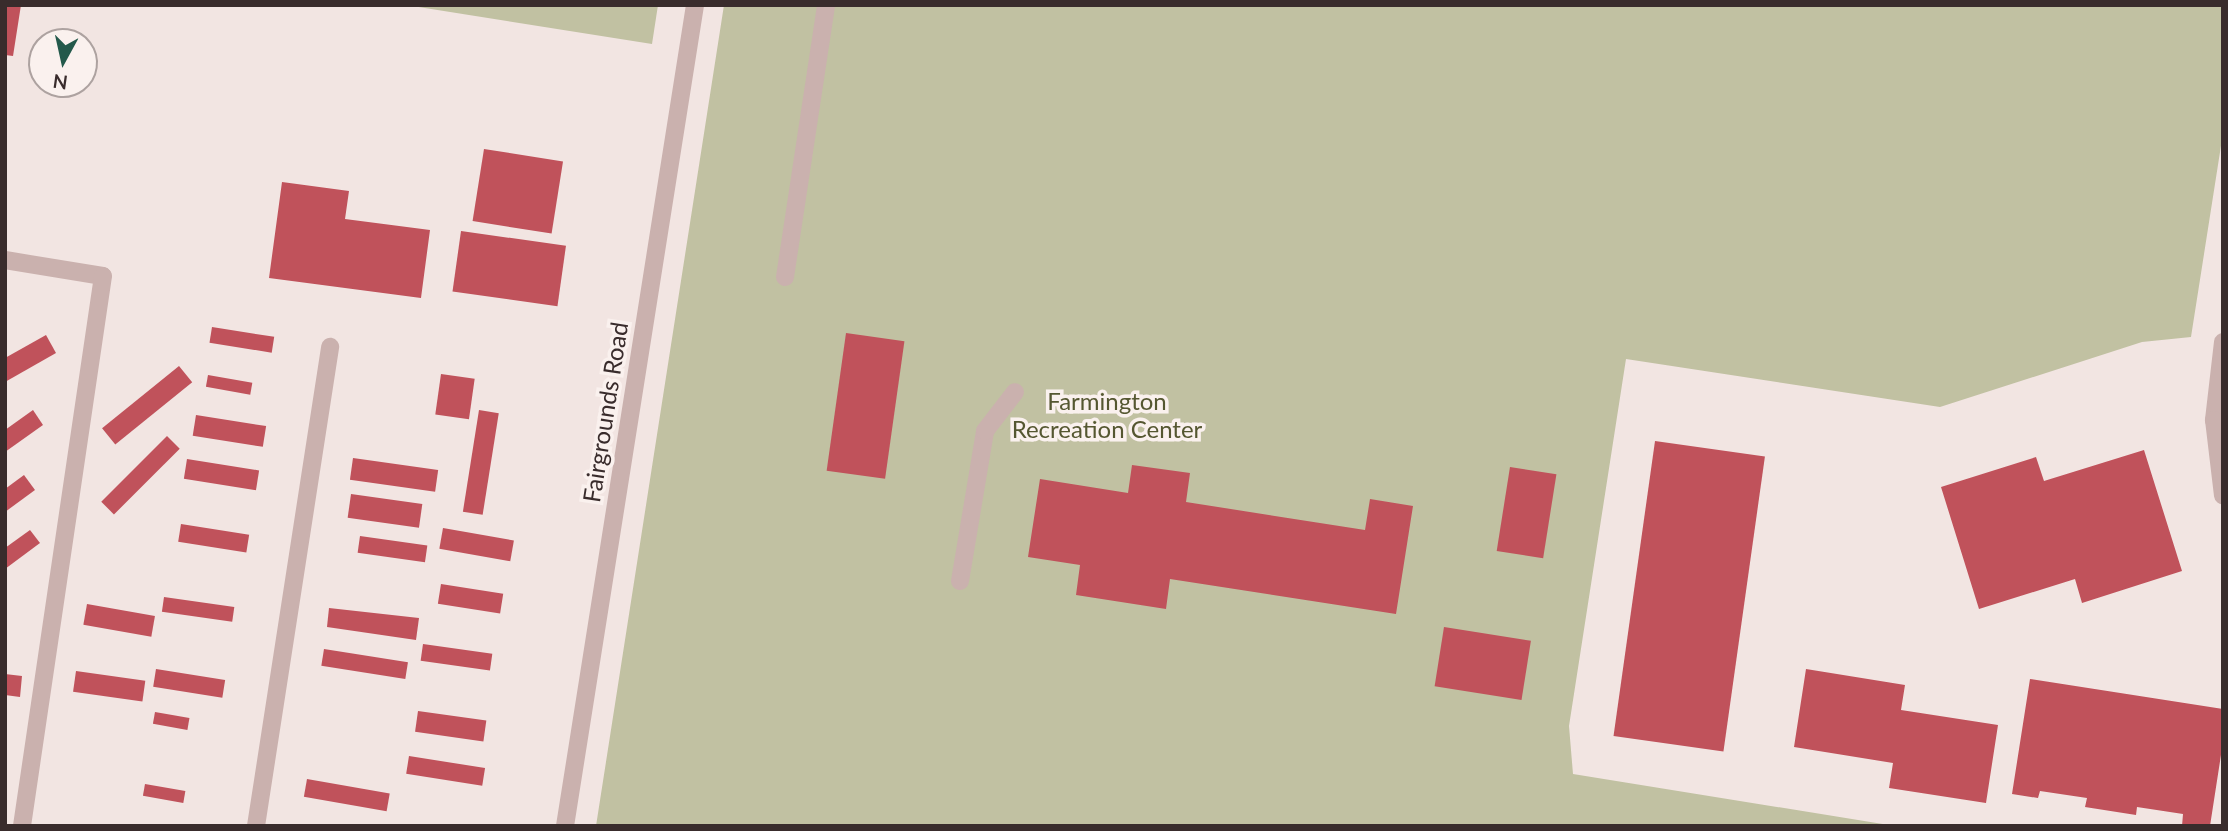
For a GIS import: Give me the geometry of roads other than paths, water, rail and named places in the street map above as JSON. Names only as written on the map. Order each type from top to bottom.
[{"type":"street","name":"Fairgrounds Road","points":[[565,826],[695,5]]},
{"type":"street","points":[[785,277],[826,5]]},
{"type":"street","points":[[5,260],[103,276],[22,826]]},
{"type":"street","points":[[2223,342],[2214,420],[2223,495]]},
{"type":"street","points":[[256,826],[330,346]]},
{"type":"street","points":[[960,581],[985,431],[1015,392]]},
{"type":"park label","name":"Farmington Recreation Center","points":[[1107,415]]}]
